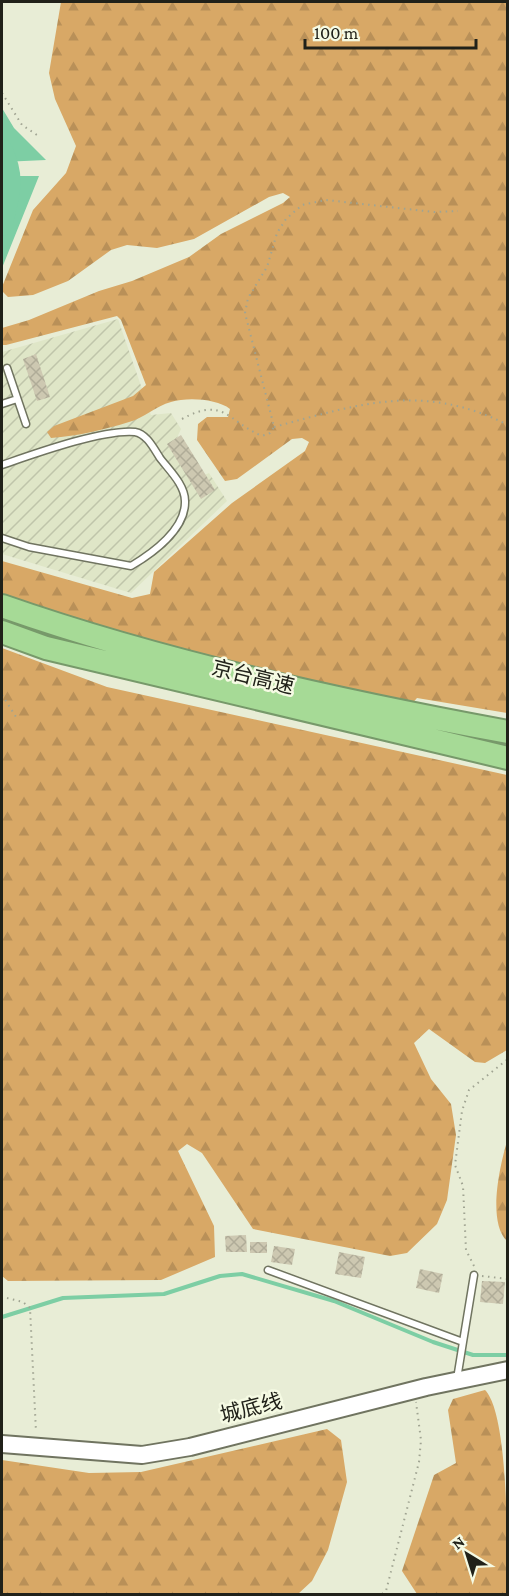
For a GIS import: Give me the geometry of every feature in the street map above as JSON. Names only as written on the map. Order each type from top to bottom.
[{"type":"highway","name":"京台高速","points":[[2,606],[54,624],[266,681],[507,732]]},
{"type":"highway","name":"京台高速","points":[[2,632],[46,648],[507,758]]},
{"type":"main road","name":"城底线","points":[[2,1444],[142,1455],[190,1447],[415,1390],[507,1370]]},
{"type":"lane","points":[[7,368],[26,424]]},
{"type":"lane","points":[[2,404],[17,399]]},
{"type":"lane","points":[[2,465],[106,435],[135,432],[149,441],[180,486],[185,501],[180,520],[164,542],[131,566],[28,547],[2,538]]},
{"type":"lane","points":[[268,1270],[463,1341]]},
{"type":"lane","points":[[457,1380],[474,1275]]},
{"type":"path","points":[[2,93],[22,125],[40,137]]},
{"type":"path","points":[[274,427],[245,313],[248,298],[267,267],[277,233],[286,219],[302,206],[326,201],[434,212],[458,211]]},
{"type":"path","points":[[183,419],[201,409],[211,408],[232,416],[247,429],[262,436],[270,433],[274,427],[348,407],[412,399],[439,402],[492,417],[507,425]]},
{"type":"path","points":[[2,695],[18,720]]},
{"type":"path","points":[[507,1059],[469,1090],[462,1111],[455,1165],[463,1186],[466,1250],[474,1263],[474,1275],[507,1279]]},
{"type":"path","points":[[7,1298],[23,1302],[30,1308],[36,1447]]},
{"type":"path","points":[[382,1594],[386,1591],[419,1462],[421,1440],[415,1390]]},
{"type":"shaded area","points":[[2,108],[14,128],[46,160],[2,162]]},
{"type":"shaded area","points":[[2,176],[39,176],[2,268]]},
{"type":"shaded area","points":[[118,319],[151,415],[171,413],[181,429],[175,442],[200,477],[209,473],[227,501],[131,593],[2,554],[2,352]]},
{"type":"green space","points":[[61,2],[507,2],[507,713],[417,698],[409,707],[217,661],[2,596],[2,561],[132,598],[150,594],[154,572],[232,503],[305,451],[309,442],[302,438],[292,439],[237,479],[225,481],[197,440],[198,424],[207,417],[228,417],[230,409],[218,403],[194,399],[178,400],[134,420],[100,430],[51,438],[47,432],[54,426],[133,396],[146,385],[121,320],[117,316],[6,345],[2,345],[2,328],[29,320],[99,291],[132,281],[189,257],[221,234],[283,203],[290,197],[283,193],[269,197],[194,239],[157,248],[127,245],[111,250],[68,281],[33,295],[8,297],[2,287],[33,210],[66,173],[76,146],[55,99],[49,73]]},
{"type":"green space","points":[[2,648],[107,687],[507,775],[507,1050],[485,1063],[475,1062],[429,1029],[414,1043],[431,1079],[451,1104],[456,1135],[447,1200],[437,1224],[407,1253],[390,1256],[253,1229],[202,1153],[187,1144],[178,1151],[214,1226],[215,1257],[161,1280],[8,1281],[2,1276]]},
{"type":"green space","points":[[507,1141],[507,1241],[501,1232],[496,1207],[501,1164]]},
{"type":"green space","points":[[485,1390],[493,1404],[503,1454],[507,1518],[507,1594],[417,1594],[402,1571],[434,1475],[456,1463],[448,1410],[453,1399]]},
{"type":"green space","points":[[327,1429],[341,1440],[347,1482],[328,1550],[312,1581],[298,1594],[2,1594],[2,1460],[89,1473],[141,1472]]},
{"type":"building","points":[[36,354],[50,397],[37,401],[23,359]]},
{"type":"building","points":[[181,435],[215,490],[201,499],[167,444]]},
{"type":"building","points":[[246,1235],[247,1252],[226,1252],[225,1236]]},
{"type":"building","points":[[250,1242],[267,1242],[267,1253],[250,1253]]},
{"type":"building","points":[[274,1246],[295,1249],[292,1265],[271,1262]]},
{"type":"building","points":[[339,1252],[365,1257],[361,1278],[335,1274]]},
{"type":"building","points":[[420,1269],[443,1274],[439,1293],[416,1288]]},
{"type":"building","points":[[482,1281],[505,1282],[503,1304],[480,1302]]},
{"type":"waterway","points":[[2,150],[10,178],[9,195],[2,225]]},
{"type":"waterway","points":[[2,1317],[63,1298],[164,1294],[220,1276],[242,1274],[334,1301],[433,1342],[473,1355],[508,1355]]}]
